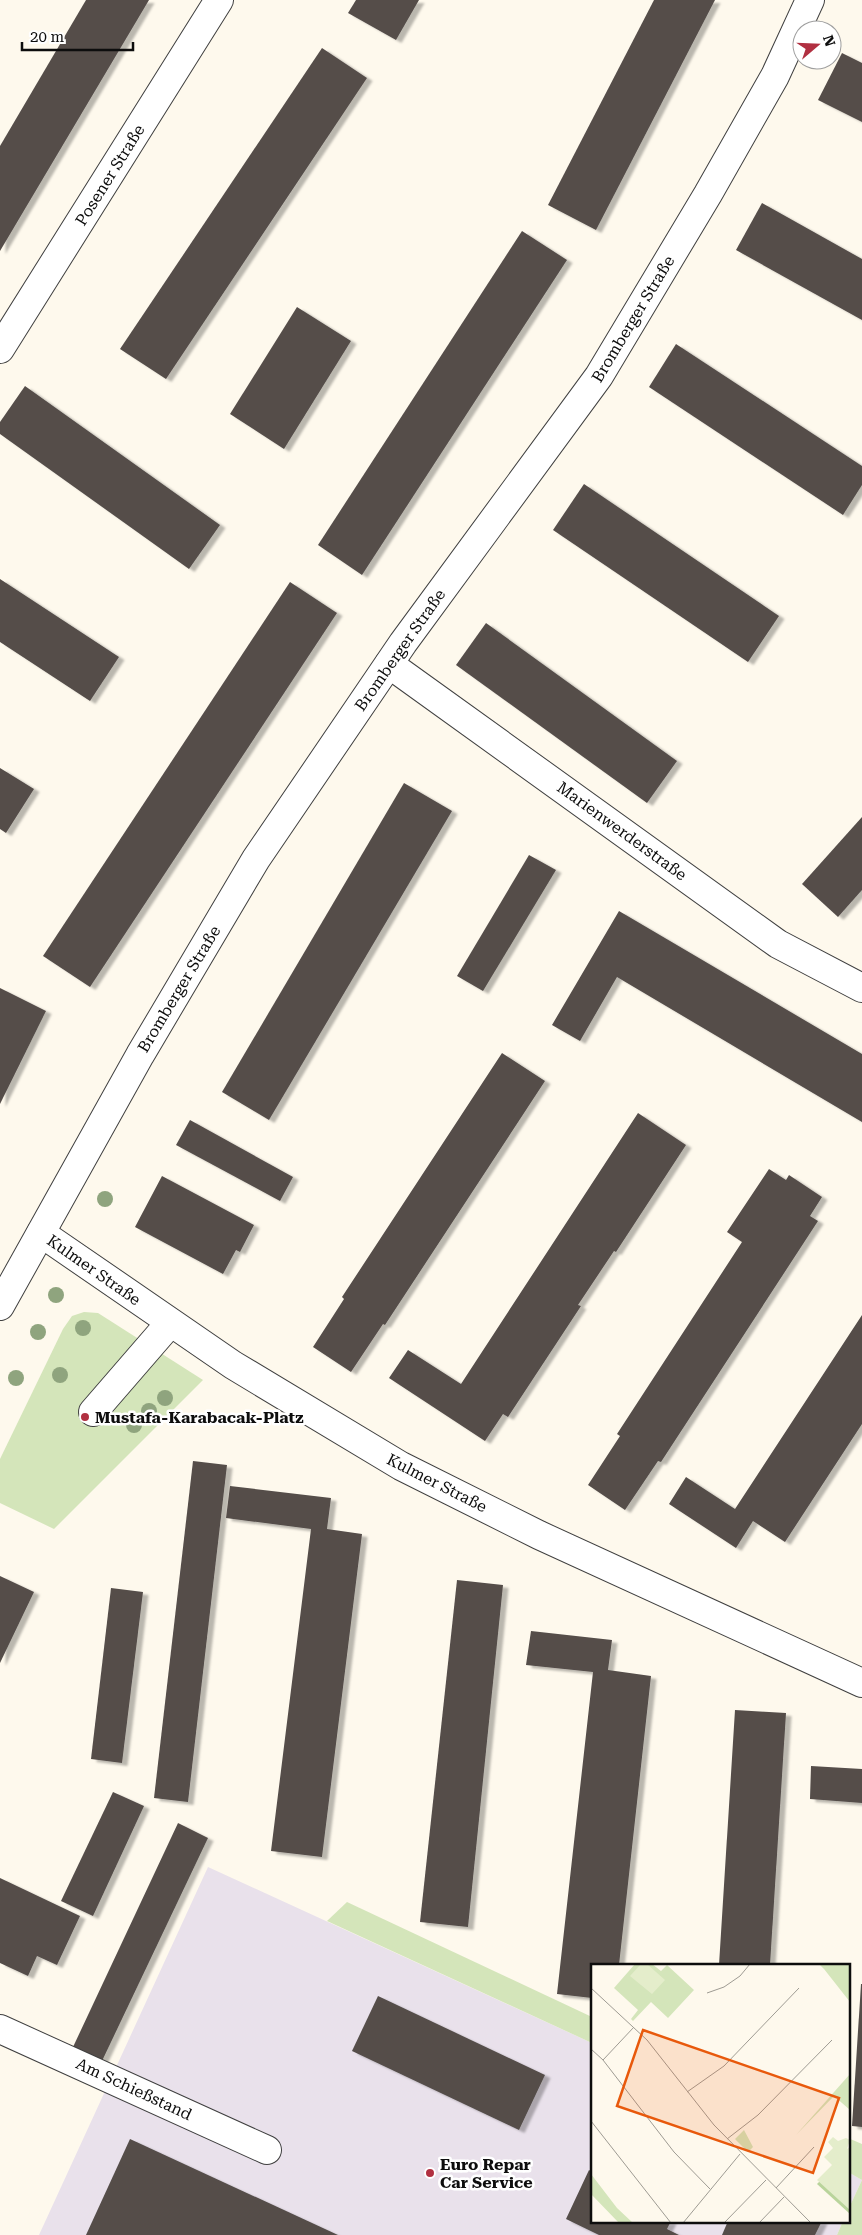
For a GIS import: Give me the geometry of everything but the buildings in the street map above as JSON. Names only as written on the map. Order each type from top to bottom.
[{"type":"street","name":"Posener Straße","points":[[0,349],[219,0]]},
{"type":"street","name":"Bromberger Straße","points":[[0,1306],[140,1055],[256,858],[389,664],[596,381],[708,194],[775,76],[810,0]]},
{"type":"street","name":"Marienwerderstraße","points":[[389,664],[662,858],[778,944],[862,988]]},
{"type":"street","name":"Kulmer Straße","points":[[41,1233],[233,1365],[401,1466],[539,1535],[862,1683]]},
{"type":"street","points":[[93,1412],[170,1323]]},
{"type":"street","name":"Am Schießstand","points":[[0,2029],[267,2150]]},
{"type":"shaded area","points":[[208,1867],[591,2043],[591,2222],[843,2222],[837,2235],[39,2235]]},
{"type":"shaded area","points":[[850,2173],[862,2180],[850,2206]]},
{"type":"green space","points":[[84,1312],[98,1313],[203,1380],[54,1529],[0,1503],[0,1459],[63,1329],[72,1316]]},
{"type":"green space","points":[[347,1902],[591,2017],[591,2043],[327,1921]]},
{"type":"green space","points":[[850,2139],[862,2144],[862,2180],[850,2173]]},
{"type":"green space","points":[[862,2180],[862,2235],[837,2235],[843,2222],[850,2222],[850,2206]]},
{"type":"place","name":"Mustafa-Karabacak-Platz","points":[[85,1417]]},
{"type":"place","name":"Euro Repar Car Service","points":[[430,2173]]}]
